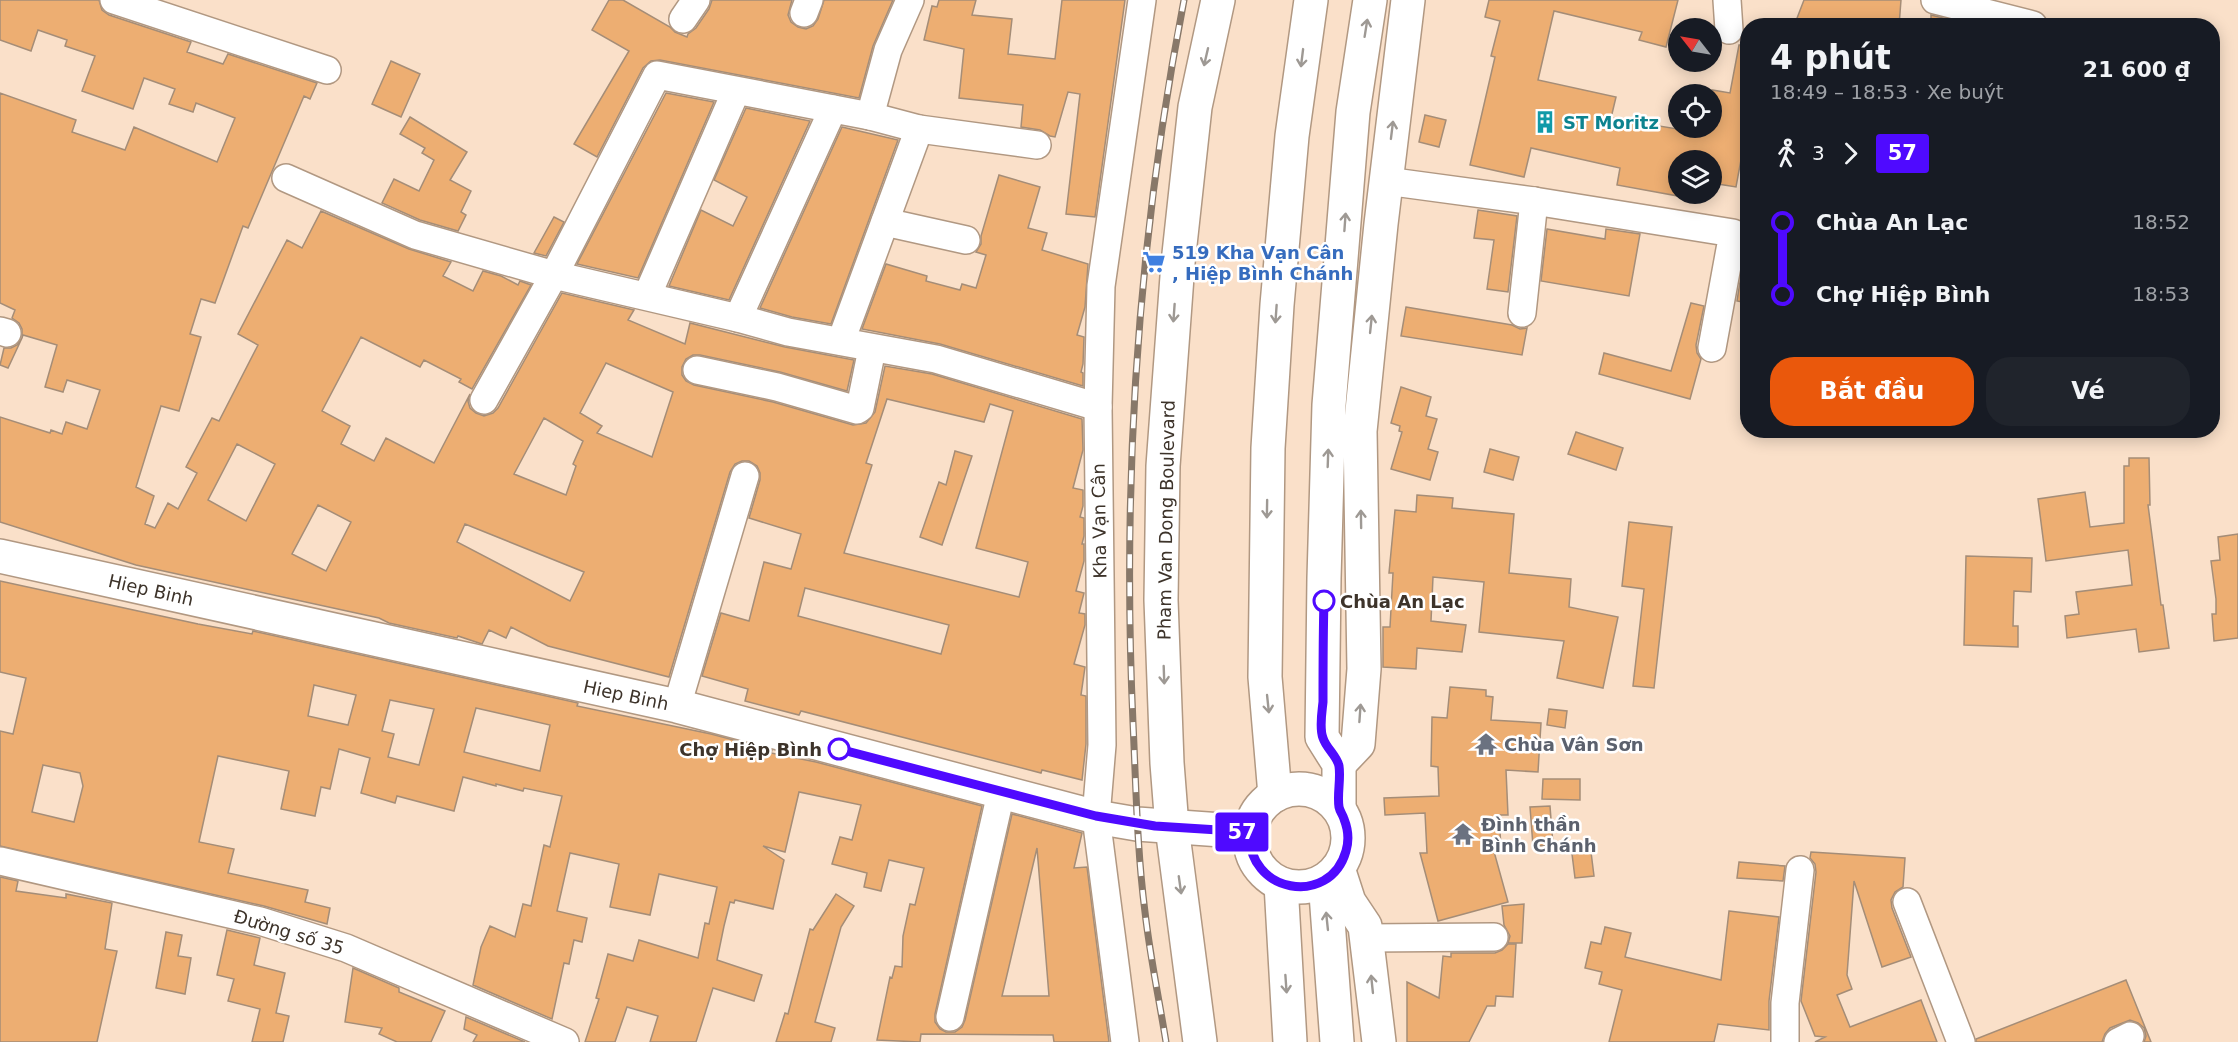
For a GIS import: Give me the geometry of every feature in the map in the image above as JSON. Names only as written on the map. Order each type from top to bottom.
[{"type":"main road","name":"Pham Van Dong Boulevard","points":[[1200,1042],[1172,827],[1161,600],[1163,466],[1178,263],[1195,107],[1218,0]]},
{"type":"main road","points":[[1275,795],[1265,677],[1268,448],[1277,305],[1292,136],[1311,0]]},
{"type":"main road","points":[[1339,809],[1339,764],[1322,737],[1329,405],[1353,112],[1370,0]]},
{"type":"main road","points":[[1339,764],[1358,744],[1364,669],[1360,431],[1386,181],[1408,0]]},
{"type":"main road","name":"Hiep Binh","points":[[0,556],[677,706],[1001,793],[1096,816],[1172,827],[1250,832]]},
{"type":"main road","points":[[1292,789],[1306,789],[1323,795],[1339,809],[1346,823],[1348,838],[1346,853],[1331,874],[1300,887],[1281,884],[1268,877],[1256,863],[1250,846],[1250,832],[1260,807],[1275,795],[1292,789]]},
{"type":"main road","points":[[1331,874],[1365,926],[1379,1042]]},
{"type":"main road","points":[[1331,874],[1337,1042]]},
{"type":"main road","points":[[1281,884],[1290,1042]]},
{"type":"street","points":[[114,0],[327,70]]},
{"type":"street","points":[[870,116],[888,50],[910,0]]},
{"type":"street","name":"Kha Vạn Cân","points":[[1125,1042],[1096,816],[1102,745],[1098,407],[1101,286],[1142,0]]},
{"type":"street","points":[[1727,0],[1729,30]]},
{"type":"street","points":[[1935,0],[2006,18]]},
{"type":"street","points":[[484,400],[554,275],[657,75],[870,116],[920,129],[1037,145]]},
{"type":"street","points":[[647,296],[736,91]]},
{"type":"street","points":[[738,318],[833,109]]},
{"type":"street","points":[[841,341],[920,129]]},
{"type":"street","points":[[286,178],[415,235],[554,275],[788,332],[936,359],[1098,407]]},
{"type":"street","points":[[1386,181],[1534,201],[1733,233],[1713,348]]},
{"type":"street","points":[[1522,313],[1534,201]]},
{"type":"street","points":[[885,222],[966,240]]},
{"type":"street","points":[[697,370],[777,387],[857,410],[860,408],[872,349]]},
{"type":"street","points":[[677,706],[745,476]]},
{"type":"street","points":[[950,1017],[1001,793]]},
{"type":"street","name":"Đường số 35","points":[[0,861],[260,921],[346,948],[565,1042]]},
{"type":"street","points":[[1785,1042],[1785,1003],[1800,870]]},
{"type":"street","points":[[1907,902],[1961,1042]]},
{"type":"street","points":[[1367,938],[1494,936]]},
{"type":"building","points":[[0,0],[99,0],[102,10],[109,15],[191,42],[187,52],[223,64],[228,54],[317,83],[310,99],[304,96],[248,228],[243,226],[215,303],[201,299],[190,334],[201,337],[179,411],[161,406],[136,487],[154,496],[145,524],[155,528],[168,503],[178,509],[197,473],[186,467],[212,418],[219,421],[258,345],[238,334],[287,240],[302,248],[321,211],[409,249],[451,262],[443,276],[473,291],[483,271],[501,276],[518,285],[520,281],[531,285],[472,389],[459,382],[461,379],[424,360],[420,367],[361,337],[322,411],[350,426],[341,444],[374,461],[386,438],[434,463],[470,394],[468,401],[470,408],[476,413],[484,416],[493,413],[498,408],[562,293],[634,310],[628,320],[685,344],[690,323],[785,347],[854,360],[847,391],[780,372],[700,355],[693,355],[686,359],[682,367],[682,375],[686,381],[694,385],[773,402],[853,425],[866,423],[875,412],[885,366],[932,374],[1082,419],[1083,450],[1073,488],[1083,490],[1080,517],[1084,518],[1082,544],[1084,544],[1084,561],[1076,591],[1084,593],[1079,613],[1085,614],[1085,625],[1074,664],[1085,667],[1081,695],[1086,696],[1086,744],[1082,780],[1042,770],[1041,773],[801,711],[799,715],[745,701],[748,689],[702,676],[721,613],[749,621],[764,562],[791,569],[801,534],[749,518],[760,473],[757,466],[749,461],[735,464],[730,472],[669,677],[548,646],[511,627],[506,638],[489,630],[482,644],[458,636],[457,638],[389,623],[379,618],[136,565],[0,522],[0,417],[50,433],[51,430],[62,434],[66,422],[87,429],[100,390],[67,380],[63,392],[45,387],[57,345],[23,335],[22,338],[19,323],[12,318],[15,310],[0,303],[0,93],[76,120],[72,132],[125,150],[134,127],[217,162],[235,118],[196,103],[193,112],[169,104],[175,89],[144,78],[133,109],[82,91],[95,56],[65,46],[67,40],[38,30],[31,51],[0,40]],"holes":[[[606,363],[673,392],[652,457],[597,433],[602,426],[580,413]],[[887,399],[984,422],[990,404],[1013,411],[976,548],[1028,562],[1019,597],[844,553],[872,465],[866,463]],[[544,418],[583,441],[573,464],[576,466],[566,495],[514,474]],[[237,444],[275,464],[246,521],[208,500]],[[318,505],[351,522],[326,571],[292,554]],[[465,524],[584,572],[570,601],[457,542]],[[805,588],[949,625],[941,654],[798,616]]]},
{"type":"building","points":[[609,0],[623,0],[687,37],[709,9],[712,0],[792,0],[788,15],[791,22],[806,29],[813,26],[818,19],[824,0],[893,0],[873,46],[859,98],[660,60],[651,61],[643,68],[597,157],[574,144],[629,51],[592,30]]},
{"type":"building","points":[[939,0],[976,0],[972,15],[1012,19],[1008,54],[1055,59],[1062,0],[1125,0],[1095,217],[1066,214],[1080,94],[1068,92],[1055,137],[1040,130],[1021,127],[1023,105],[959,98],[964,49],[924,40],[932,6],[937,7]]},
{"type":"building","points":[[1489,0],[1678,0],[1673,18],[1668,18],[1666,47],[1639,40],[1642,32],[1554,11],[1538,80],[1616,97],[1611,118],[1668,128],[1668,138],[1722,138],[1722,92],[1730,93],[1740,45],[1740,165],[1736,187],[1722,185],[1722,150],[1668,150],[1668,194],[1617,185],[1620,168],[1531,148],[1524,177],[1470,165],[1495,57],[1491,56],[1500,21],[1485,17]]},
{"type":"building","points":[[1804,0],[1901,0],[1900,18],[1797,18]]},
{"type":"building","points":[[391,61],[420,74],[401,117],[372,104]]},
{"type":"building","points":[[666,93],[714,102],[638,278],[577,264]]},
{"type":"building","points":[[746,108],[810,121],[729,300],[669,286],[701,210],[733,226],[747,197],[714,180]]},
{"type":"building","points":[[1425,115],[1446,120],[1439,147],[1419,142]]},
{"type":"building","points":[[410,117],[467,152],[450,180],[471,191],[461,212],[466,215],[458,231],[420,220],[382,203],[394,179],[419,191],[434,160],[422,153],[425,148],[400,134]]},
{"type":"building","points":[[842,127],[898,140],[831,324],[760,308]]},
{"type":"building","points":[[999,175],[1040,187],[1028,228],[1047,233],[1042,250],[1088,264],[1085,307],[1077,335],[1084,337],[1081,372],[1083,373],[1083,386],[940,344],[862,329],[886,264],[927,276],[926,281],[960,290],[962,284],[976,288],[986,255],[976,252],[981,244],[981,236]]},
{"type":"building","points":[[1478,210],[1517,216],[1508,292],[1487,289],[1494,240],[1474,238]]},
{"type":"building","points":[[554,217],[564,222],[546,256],[534,253]]},
{"type":"building","points":[[1547,229],[1605,239],[1606,229],[1640,234],[1629,296],[1541,281]]},
{"type":"building","points":[[1740,282],[1740,302],[1737,301]]},
{"type":"building","points":[[1691,303],[1704,306],[1696,345],[1701,359],[1690,399],[1599,374],[1604,353],[1671,371]]},
{"type":"building","points":[[1406,307],[1512,325],[1520,329],[1527,328],[1522,355],[1401,336]]},
{"type":"building","points":[[22,338],[8,368],[0,365],[4,348],[17,345]]},
{"type":"building","points":[[1401,387],[1431,397],[1426,416],[1437,419],[1428,449],[1438,452],[1430,480],[1391,469],[1402,432],[1399,431],[1400,426],[1391,423]]},
{"type":"building","points":[[1576,432],[1623,448],[1616,470],[1568,454]]},
{"type":"building","points":[[1490,449],[1519,457],[1513,480],[1484,472]]},
{"type":"building","points":[[955,451],[972,456],[942,545],[920,537],[939,482],[946,485]]},
{"type":"building","points":[[2129,458],[2149,458],[2150,505],[2148,505],[2169,648],[2139,652],[2136,629],[2067,638],[2065,616],[2079,614],[2076,592],[2132,585],[2128,550],[2046,561],[2038,499],[2085,492],[2090,527],[2124,523],[2124,466],[2129,466]]},
{"type":"building","points":[[1417,495],[1453,498],[1452,508],[1514,514],[1509,573],[1571,579],[1569,607],[1618,617],[1603,688],[1557,678],[1564,641],[1479,632],[1484,582],[1433,577],[1431,621],[1466,625],[1462,652],[1417,648],[1416,669],[1383,667],[1383,627],[1390,627],[1393,573],[1389,573],[1395,510],[1416,512]]},
{"type":"building","points":[[1629,522],[1672,527],[1654,688],[1633,686],[1644,589],[1622,586]]},
{"type":"building","points":[[2238,534],[2238,638],[2214,641],[2212,614],[2216,614],[2216,599],[2211,561],[2220,560],[2218,537]]},
{"type":"building","points":[[1966,556],[2032,558],[2031,592],[2014,591],[2013,626],[2018,626],[2018,647],[1964,645]]},
{"type":"building","points":[[0,581],[198,624],[252,634],[253,631],[578,703],[577,706],[711,734],[772,750],[771,753],[816,762],[982,806],[935,1014],[935,1022],[940,1029],[946,1032],[955,1032],[962,1027],[965,1020],[1012,814],[1082,833],[1074,868],[1087,867],[1109,1042],[1054,1042],[1053,1035],[921,1034],[920,1042],[877,1040],[890,977],[892,978],[895,966],[902,967],[903,936],[910,904],[915,905],[924,868],[889,860],[881,891],[864,887],[867,873],[832,864],[840,837],[852,840],[861,805],[799,792],[785,852],[763,846],[784,860],[773,909],[735,900],[734,903],[730,902],[724,926],[717,960],[762,975],[754,1001],[713,988],[696,1042],[650,1042],[658,1016],[627,1007],[615,1042],[585,1042],[599,999],[596,998],[608,954],[633,961],[639,940],[698,958],[705,923],[709,924],[717,887],[659,874],[650,915],[610,907],[619,864],[570,853],[557,911],[587,918],[582,942],[574,940],[569,964],[564,963],[552,1019],[473,985],[481,947],[490,926],[515,937],[523,904],[531,906],[544,845],[550,847],[562,796],[524,788],[523,791],[496,784],[496,786],[463,777],[454,811],[397,796],[395,803],[361,793],[370,758],[339,749],[330,789],[321,787],[315,816],[281,809],[289,771],[218,756],[199,842],[234,849],[228,873],[308,890],[305,902],[330,908],[327,924],[264,906],[0,846],[0,731],[13,734],[26,678],[0,672]],"holes":[[[314,685],[356,695],[348,725],[308,716]],[[390,700],[434,709],[419,765],[388,757],[394,734],[382,731]],[[476,708],[550,725],[540,771],[464,752]],[[43,765],[80,773],[83,786],[74,822],[32,812]],[[1037,848],[1049,996],[1002,996]]]},
{"type":"building","points":[[1450,687],[1486,690],[1486,696],[1493,697],[1491,720],[1541,723],[1538,772],[1506,770],[1508,815],[1499,815],[1501,848],[1493,848],[1508,902],[1438,921],[1420,853],[1427,853],[1425,813],[1385,815],[1384,798],[1439,796],[1438,767],[1431,766],[1432,717],[1447,718]]},
{"type":"building","points":[[1549,709],[1567,711],[1565,728],[1547,725]]},
{"type":"building","points":[[1543,779],[1580,779],[1580,800],[1542,799]]},
{"type":"building","points":[[1550,806],[1553,845],[1533,846],[1530,807]]},
{"type":"building","points":[[1591,852],[1594,876],[1575,878],[1572,854]]},
{"type":"building","points":[[1811,852],[1905,858],[1903,887],[1895,892],[1891,900],[1911,957],[1882,967],[1854,881],[1847,975],[1852,989],[1837,995],[1850,1027],[1921,1000],[1937,1042],[1815,1042],[1825,1037],[1815,1036],[1801,1001],[1816,872],[1815,864],[1810,858]]},
{"type":"building","points":[[1739,862],[1785,866],[1783,881],[1737,878]]},
{"type":"building","points":[[0,877],[18,881],[16,891],[66,898],[66,894],[112,903],[105,949],[117,951],[97,1042],[0,1042]]},
{"type":"building","points":[[836,894],[854,906],[841,927],[815,1022],[835,1028],[831,1042],[776,1042],[785,1013],[788,1014],[810,929],[813,930]]},
{"type":"building","points":[[1524,904],[1522,943],[1508,943],[1510,936],[1504,925],[1502,906]]},
{"type":"building","points":[[1729,911],[1779,917],[1769,1001],[1769,1030],[1718,1024],[1714,1042],[1609,1042],[1622,990],[1599,984],[1602,972],[1585,968],[1591,942],[1601,944],[1605,927],[1631,933],[1625,957],[1721,980]]},
{"type":"building","points":[[227,930],[260,938],[254,965],[285,973],[276,1013],[289,1016],[283,1042],[252,1042],[260,1009],[228,1001],[234,979],[217,975]]},
{"type":"building","points":[[166,932],[182,935],[178,956],[191,958],[185,994],[156,988]]},
{"type":"building","points":[[1508,944],[1516,944],[1513,997],[1496,996],[1495,1006],[1487,1006],[1469,1042],[1407,1042],[1407,982],[1439,998],[1443,956],[1451,957],[1451,953],[1495,953]]},
{"type":"building","points":[[353,968],[399,988],[399,992],[445,1011],[431,1042],[397,1042],[379,1034],[382,1028],[345,1022]]},
{"type":"building","points":[[2126,980],[2151,1042],[2144,1042],[2146,1036],[2144,1028],[2130,1020],[2110,1028],[2102,1042],[1976,1042],[1976,1039]]},
{"type":"building","points":[[466,1017],[525,1042],[473,1042],[477,1035],[464,1029]]},
{"type":"railway","points":[[1166,1042],[1149,945],[1140,865],[1130,632],[1130,542],[1132,451],[1145,269],[1168,89],[1184,0]]},
{"type":"bus line","name":"57","points":[[839,749],[1096,816],[1155,826],[1250,832],[1250,846],[1253,855],[1268,877],[1290,886],[1305,887],[1319,883],[1338,868],[1346,853],[1348,838],[1346,823],[1339,809],[1339,764],[1322,737],[1324,601]]},
{"type":"place","name":"ST Moritz","points":[[1545,122]]},
{"type":"place","name":"519 Kha Vạn Cân , Hiệp Bình Chánh","points":[[1154,262]]},
{"type":"place","name":"Chùa An Lạc","points":[[1324,601]]},
{"type":"place","name":"Chùa Vân Sơn","points":[[1486,744]]},
{"type":"place","name":"Chợ Hiệp Bình","points":[[839,749]]},
{"type":"place","name":"Đình thần Bình Chánh","points":[[1463,834]]}]
